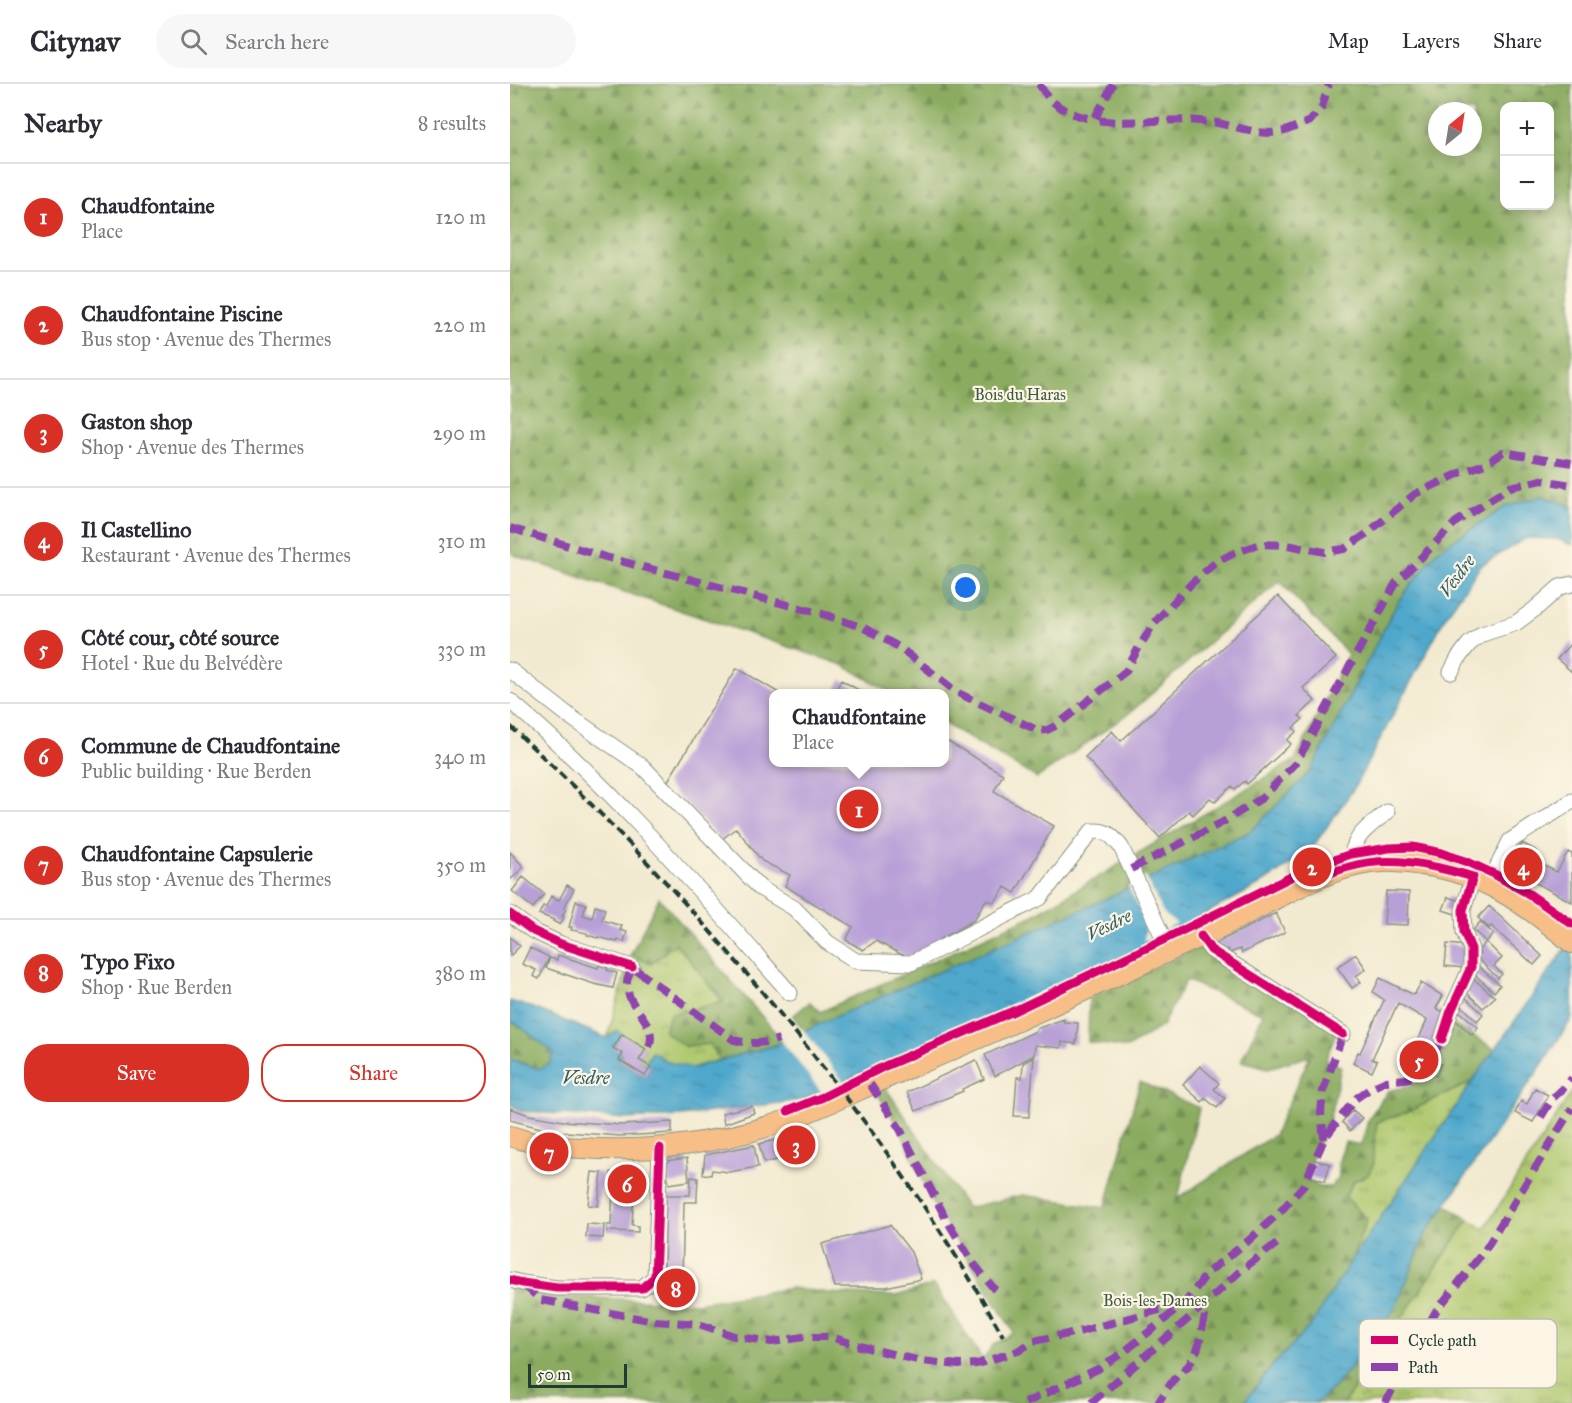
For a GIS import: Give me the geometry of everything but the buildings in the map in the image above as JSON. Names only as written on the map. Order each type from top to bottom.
[{"type":"main road","points":[[510,1136],[544,1145],[604,1150],[660,1148],[766,1127],[977,1040],[1201,936],[1314,880],[1349,866],[1402,862],[1442,868],[1481,881],[1522,904],[1570,941]]},
{"type":"street","points":[[1452,672],[1459,657],[1469,644],[1482,634],[1516,623],[1560,587],[1572,584]]},
{"type":"street","points":[[510,670],[572,718],[643,767],[760,888],[794,908],[826,942],[856,961],[911,963],[1040,898],[1092,831],[1111,834],[1121,848],[1169,950]]},
{"type":"street","points":[[510,701],[620,804],[697,886],[790,993]]},
{"type":"street","points":[[1442,1039],[1451,1011],[1471,967],[1471,949],[1464,932],[1462,910],[1510,841],[1572,801]]},
{"type":"street","points":[[1349,866],[1360,834],[1387,812]]},
{"type":"street","points":[[510,914],[533,931],[561,944],[632,967]]},
{"type":"street","points":[[1201,936],[1211,950],[1343,1034]]},
{"type":"street","points":[[510,1280],[557,1288],[642,1288],[655,1277],[660,1148]]},
{"type":"green space","name":"Bois du Haras","points":[[510,84],[1572,84],[1572,506],[1543,496],[1505,507],[1438,550],[1398,602],[1311,771],[1251,831],[1108,898],[804,1031],[793,1016],[810,1002],[820,1012],[1034,915],[1295,760],[1348,654],[1279,581],[1131,712],[1037,778],[949,726],[949,689],[885,689],[843,665],[514,555],[510,551]]},
{"type":"green space","points":[[659,898],[782,1041],[773,1046],[719,1060],[710,1044],[684,1046],[664,1031],[670,1014],[723,1002],[676,943],[651,964],[631,954]]},
{"type":"green space","points":[[675,942],[724,1002],[670,1014],[684,1046],[711,1044],[719,1060],[691,1068],[668,1062],[652,1052],[645,1064],[639,1060],[646,1049],[618,1032],[607,1038],[631,954],[651,964]]},
{"type":"green space","name":"Bois-les-Dames","points":[[1206,944],[1337,1030],[1326,1059],[1341,1067],[1329,1121],[1303,1178],[1320,1187],[1331,1187],[1339,1177],[1338,1164],[1345,1142],[1361,1145],[1369,1118],[1388,1091],[1412,1085],[1431,1071],[1451,1023],[1495,1049],[1472,1082],[1407,1112],[1377,1122],[1374,1163],[1368,1175],[1354,1181],[1345,1196],[1367,1220],[1351,1261],[1313,1322],[1273,1365],[1243,1403],[510,1403],[510,1288],[556,1296],[698,1303],[791,1288],[829,1293],[895,1296],[934,1285],[983,1360],[993,1345],[1014,1333],[933,1204],[900,1129],[877,1093],[885,1087],[967,1208],[1023,1195],[1105,1208],[1140,1082],[1199,1108],[1178,1198],[1274,1135],[1310,1056],[1268,1068],[1241,1061],[1263,1014],[1186,980],[1162,1026],[1127,1048],[1088,1042],[1089,998]]},
{"type":"green space","points":[[510,1021],[553,1052],[550,1064],[539,1069],[510,1059]]},
{"type":"green space","points":[[1472,1082],[1351,1261],[1367,1220],[1345,1196],[1354,1181],[1368,1175],[1377,1122],[1407,1112]]},
{"type":"green space","points":[[1572,1092],[1572,1403],[1344,1403],[1359,1381],[1359,1388],[1557,1388],[1557,1319],[1401,1319],[1469,1219],[1484,1229]]},
{"type":"green space","points":[[1446,1205],[1469,1219],[1401,1319],[1387,1319],[1396,1306],[1426,1233]]},
{"type":"green space","points":[[1359,1357],[1359,1381],[1344,1403],[1317,1403]]},
{"type":"water","name":"Vesdre","points":[[1543,496],[1572,506],[1572,545],[1557,539],[1526,538],[1481,565],[1446,616],[1354,788],[1310,851],[1259,885],[1132,953],[802,1100],[681,1116],[626,1119],[521,1111],[510,1104],[510,1059],[539,1069],[550,1064],[553,1052],[510,1021],[510,1001],[607,1038],[617,1031],[622,1034],[613,1048],[623,1054],[619,1060],[645,1076],[651,1068],[645,1064],[652,1052],[668,1062],[691,1068],[773,1046],[1108,898],[1251,831],[1311,771],[1398,602],[1438,550],[1505,507]]},
{"type":"water","points":[[1572,939],[1572,1018],[1426,1233],[1396,1306],[1387,1319],[1359,1319],[1359,1357],[1317,1403],[1243,1403],[1273,1365],[1313,1322],[1351,1261]]},
{"type":"pier","points":[[1146,877],[1162,911],[1177,923],[1144,941],[1145,922],[1128,886]]},
{"type":"pier","points":[[802,1028],[845,1084],[823,1094],[780,1039]]},
{"type":"railway","points":[[510,726],[643,858],[768,999],[832,1079],[893,1162],[950,1247],[1003,1336]]},
{"type":"marked path","points":[[1039,84],[1050,99],[1062,108],[1094,120]]},
{"type":"marked path","points":[[1113,84],[1094,120],[1117,122],[1189,120],[1270,133],[1285,131],[1310,121],[1322,107],[1329,84]]},
{"type":"marked path","points":[[510,528],[605,557],[826,615],[864,628],[899,647],[958,693],[1039,731],[1057,725],[1126,671],[1155,622],[1192,583],[1215,563],[1234,553],[1261,544],[1287,545],[1325,552],[1344,549],[1415,494],[1485,464],[1503,452],[1572,463]]},
{"type":"marked path","points":[[1131,869],[1223,822],[1262,798],[1296,763],[1396,583],[1456,522],[1510,487],[1542,480],[1572,485]]},
{"type":"marked path","points":[[649,1047],[650,1031],[632,1002],[627,986],[632,967],[734,1040],[756,1043],[779,1039]]},
{"type":"marked path","points":[[1324,1139],[1321,1113],[1323,1091],[1343,1034]]},
{"type":"marked path","points":[[1025,1403],[1098,1369],[1124,1352],[1185,1303],[1208,1272],[1247,1242],[1280,1212],[1304,1185],[1324,1139],[1355,1099],[1386,1081],[1423,1075],[1442,1039]]},
{"type":"marked path","points":[[1541,1117],[1552,1099],[1572,1078]]},
{"type":"marked path","points":[[870,1084],[900,1129],[960,1242],[995,1290]]},
{"type":"marked path","points":[[1432,1319],[1485,1250],[1572,1108]]},
{"type":"marked path","points":[[1091,1403],[1240,1271],[1280,1241]]},
{"type":"marked path","points":[[524,1285],[541,1300],[654,1321],[699,1324],[734,1336],[772,1342],[804,1337],[831,1337],[921,1361],[959,1365],[977,1364],[1018,1351],[1034,1341],[1082,1331],[1185,1303],[1203,1306],[1205,1316],[1198,1348],[1189,1365],[1174,1379],[1158,1403]]},
{"type":"marked path","points":[[1385,1403],[1393,1388]]},
{"type":"cycle path","points":[[788,1111],[823,1097],[885,1066],[1016,1010],[1305,870],[1351,854],[1413,847],[1442,853],[1494,874],[1529,894],[1572,924]]},
{"type":"cycle path","points":[[1314,880],[1345,868],[1380,862],[1427,865],[1473,877],[1463,910],[1464,932],[1471,949],[1471,967],[1451,1011],[1442,1039]]},
{"type":"cycle path","points":[[510,914],[533,931],[561,944],[632,967]]},
{"type":"cycle path","points":[[1201,936],[1211,950],[1343,1034]]},
{"type":"cycle path","points":[[510,1280],[557,1288],[642,1288],[655,1277],[660,1148]]},
{"type":"place","name":"Chaudfontaine","points":[[859,809]]},
{"type":"place","name":"Chaudfontaine Piscine","points":[[1312,867]]},
{"type":"place","name":"Il Castellino","points":[[1523,867]]},
{"type":"place","name":"Côté cour, côté source","points":[[1419,1060]]},
{"type":"place","name":"Gaston shop","points":[[796,1145]]},
{"type":"place","name":"Chaudfontaine Capsulerie","points":[[549,1152]]},
{"type":"place","name":"Commune de Chaudfontaine","points":[[627,1184]]},
{"type":"place","name":"Typo Fixo","points":[[676,1288]]}]
